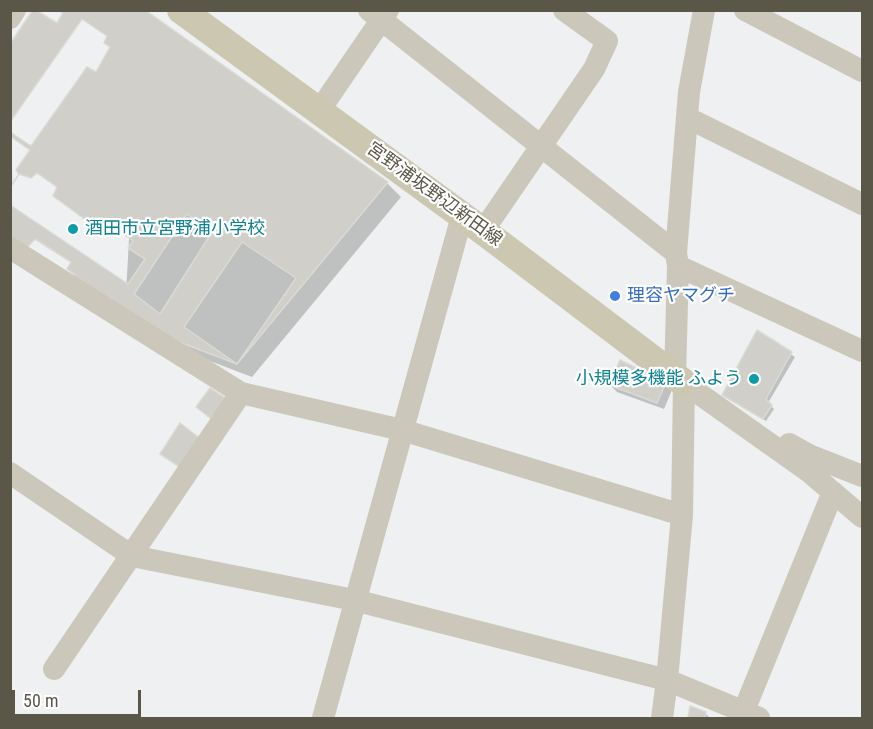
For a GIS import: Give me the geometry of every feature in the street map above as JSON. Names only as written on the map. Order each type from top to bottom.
[{"type":"main road","name":"宮野浦坂野辺新田線","points":[[181,10],[472,223],[679,380]]},
{"type":"street","points":[[10,18],[15,10]]},
{"type":"street","points":[[322,718],[402,430],[472,223],[542,147],[594,69],[607,41],[564,10]]},
{"type":"street","points":[[662,718],[682,515],[677,260],[689,92],[704,10]]},
{"type":"street","points":[[746,10],[862,71]]},
{"type":"street","points":[[319,111],[379,14],[677,260],[862,351]]},
{"type":"street","points":[[688,118],[862,204]]},
{"type":"street","points":[[10,248],[241,393],[402,430],[682,515]]},
{"type":"street","points":[[679,380],[809,455],[862,473]]},
{"type":"street","points":[[679,380],[808,471],[862,517]]},
{"type":"street","points":[[54,669],[241,393]]},
{"type":"street","points":[[10,473],[132,556],[354,600],[667,680],[751,716],[833,492]]},
{"type":"building","points":[[33,10],[145,10],[388,182],[237,364],[108,315],[10,249],[10,44]]},
{"type":"building","points":[[40,10],[58,10],[63,13],[57,23],[39,12]]},
{"type":"building","points":[[82,19],[107,36],[104,43],[110,47],[96,72],[87,67],[31,146],[10,132],[10,122]]},
{"type":"building","points":[[10,136],[30,150],[16,170],[19,174],[12,185]]},
{"type":"building","name":"酒田市立宮野浦小学校","points":[[37,173],[57,187],[53,196],[105,234],[111,225],[133,241],[128,248],[145,259],[128,284],[10,205],[10,188],[19,174],[31,178]]},
{"type":"building","points":[[187,214],[212,232],[160,314],[134,294]]},
{"type":"building","points":[[35,239],[71,262],[67,269],[75,275],[69,284],[23,252]]},
{"type":"building","points":[[242,242],[296,278],[237,364],[184,327]]},
{"type":"building","name":"小規模多機能 ふよう","points":[[757,330],[792,352],[766,399],[772,405],[763,419],[722,395]]},
{"type":"building","points":[[620,360],[666,382],[657,403],[609,385]]},
{"type":"building","points":[[210,388],[227,399],[214,421],[196,407]]},
{"type":"building","points":[[180,423],[202,440],[183,469],[160,454]]},
{"type":"building","points":[[690,706],[706,712],[705,718],[688,718]]},
{"type":"place","name":"酒田市立宮野浦小学校","points":[[73,229]]},
{"type":"place","name":"理容ヤマグチ","points":[[615,296]]},
{"type":"place","name":"小規模多機能 ふよう","points":[[754,379]]}]
